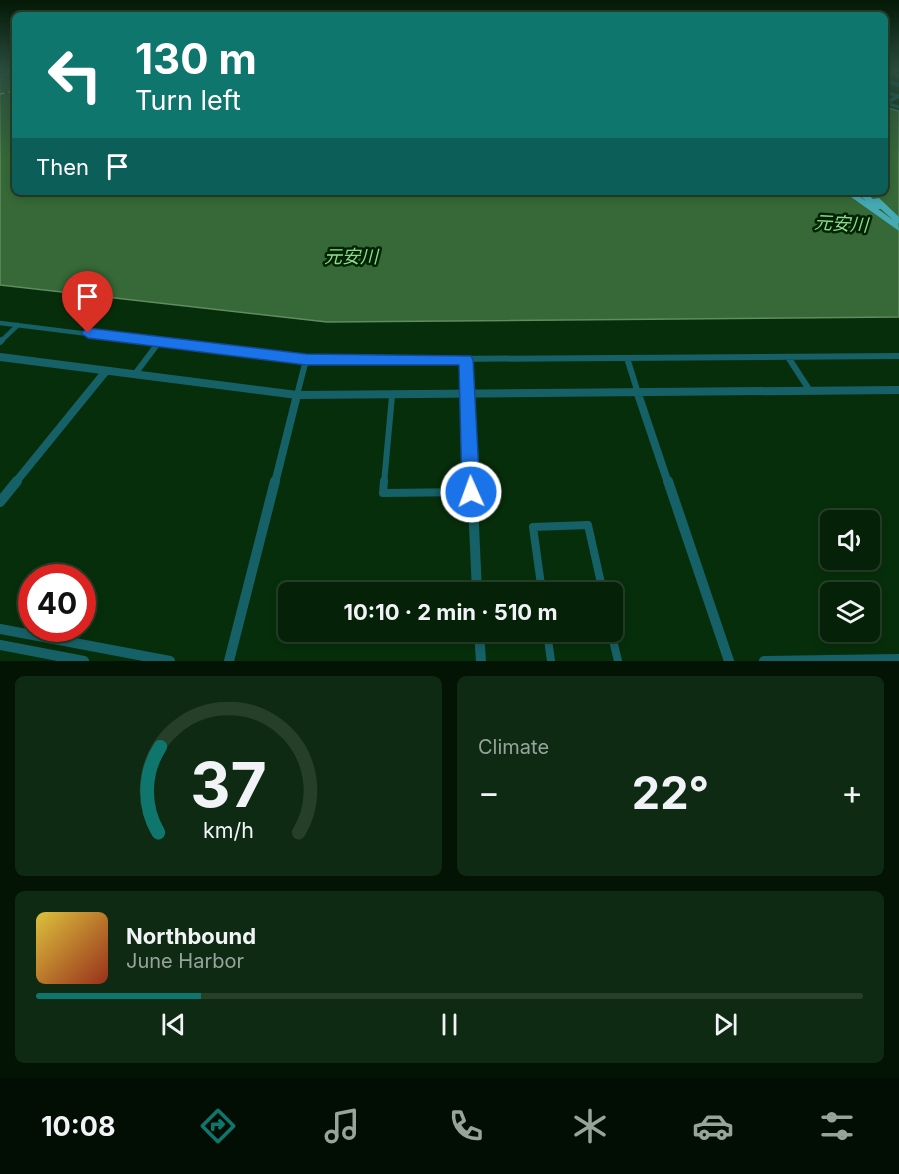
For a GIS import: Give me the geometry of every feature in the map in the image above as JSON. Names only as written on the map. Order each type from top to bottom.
[{"type":"highway","points":[[853,195],[899,224]]},
{"type":"highway","points":[[864,195],[899,224]]},
{"type":"highway","points":[[869,195],[899,224]]},
{"type":"street","points":[[0,323],[306,360],[899,356]]},
{"type":"street","points":[[0,342],[18,325]]},
{"type":"street","points":[[135,374],[159,342]]},
{"type":"street","points":[[0,357],[297,395],[638,394],[899,390]]},
{"type":"street","points":[[788,357],[810,391]]},
{"type":"street","points":[[627,358],[729,661]]},
{"type":"street","points":[[229,661],[306,360]]},
{"type":"street","points":[[466,360],[476,582]]},
{"type":"street","points":[[0,502],[106,371]]},
{"type":"street","points":[[392,396],[383,493],[471,492]]},
{"type":"street","points":[[541,582],[533,527],[588,525],[601,582]]},
{"type":"street","points":[[0,629],[170,661]]},
{"type":"street","points":[[480,642],[481,661]]},
{"type":"street","points":[[548,642],[551,661]]},
{"type":"street","points":[[613,642],[618,661]]},
{"type":"street","points":[[0,645],[81,661],[87,645]]},
{"type":"street","points":[[764,661],[899,659]]},
{"type":"water","name":"元安川","points":[[0,102],[12,102],[12,195],[888,195],[888,108],[899,111],[899,317],[327,322],[0,285]]},
{"type":"route","points":[[88,333],[306,360],[466,360],[471,492]]}]
